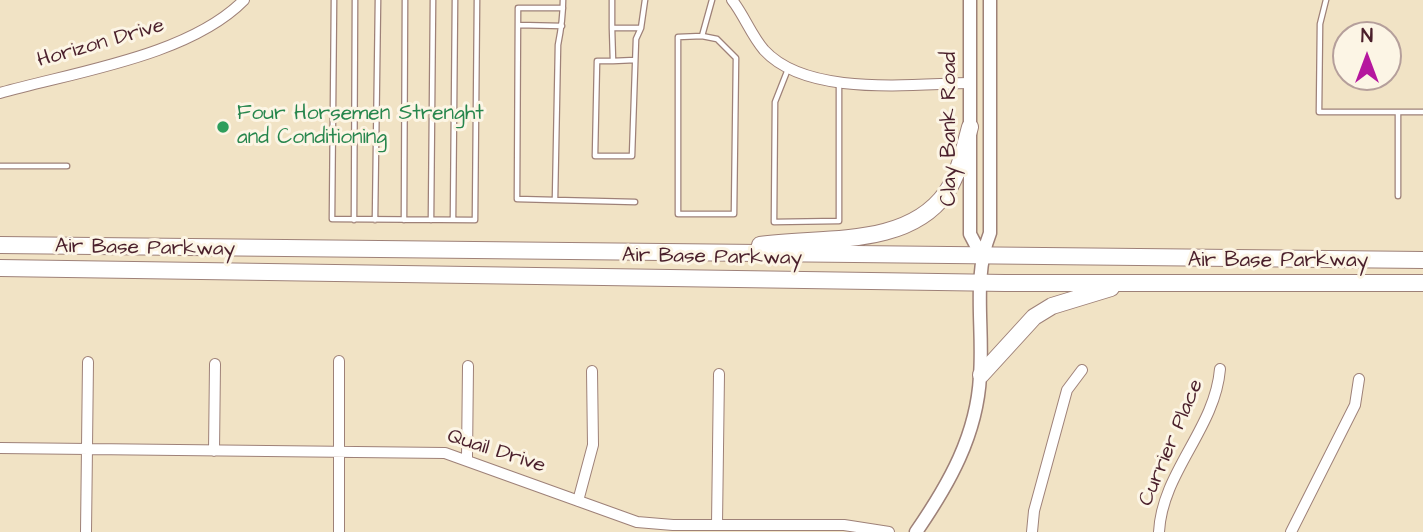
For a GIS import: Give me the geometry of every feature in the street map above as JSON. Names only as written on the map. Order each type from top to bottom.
[{"type":"main road","points":[[716,253],[786,241],[873,234],[906,226],[934,207],[946,193],[961,159],[970,127]]},
{"type":"main road","name":"Air Base Parkway","points":[[0,245],[1423,260]]},
{"type":"main road","name":"Air Base Parkway","points":[[0,268],[981,283],[1423,283]]},
{"type":"main road","points":[[981,375],[1025,324],[1043,311],[1128,283]]},
{"type":"street","name":"Horizon Drive","points":[[0,93],[178,43],[221,19],[244,0]]},
{"type":"street","points":[[732,0],[764,49],[788,69],[812,79],[839,82],[970,83]]},
{"type":"street","name":"Clay Bank Road","points":[[970,0],[970,234],[981,256]]},
{"type":"street","name":"Clay Bank Road","points":[[916,532],[964,453],[981,375],[981,256],[990,233],[990,0]]},
{"type":"street","points":[[339,361],[339,532]]},
{"type":"street","points":[[86,532],[88,362]]},
{"type":"street","points":[[215,364],[215,451]]},
{"type":"street","points":[[467,366],[467,458]]},
{"type":"street","name":"Currier Place","points":[[1159,532],[1166,496],[1218,394],[1220,369]]},
{"type":"street","points":[[1032,532],[1034,510],[1068,390],[1082,370]]},
{"type":"street","points":[[578,501],[593,445],[592,371]]},
{"type":"street","points":[[717,524],[719,374]]},
{"type":"street","points":[[1291,532],[1355,405],[1359,379]]},
{"type":"street","name":"Quail Drive","points":[[0,448],[426,451],[467,458],[578,501],[635,527],[717,524],[844,525],[889,532]]},
{"type":"lane","points":[[334,0],[332,219],[354,220],[475,220],[477,0]]},
{"type":"lane","points":[[354,220],[355,0]]},
{"type":"lane","points":[[376,220],[378,0]]},
{"type":"lane","points":[[404,220],[405,0]]},
{"type":"lane","points":[[431,220],[433,0]]},
{"type":"lane","points":[[453,220],[455,0]]},
{"type":"lane","points":[[555,200],[558,45],[563,0]]},
{"type":"lane","points":[[612,0],[614,61]]},
{"type":"lane","points":[[635,60],[597,61],[595,156],[632,156],[636,39],[641,28],[645,0]]},
{"type":"lane","points":[[702,36],[712,0]]},
{"type":"lane","points":[[1326,0],[1320,24],[1319,112],[1423,112]]},
{"type":"lane","points":[[563,8],[519,8],[517,199],[635,202]]},
{"type":"lane","points":[[518,25],[562,26]]},
{"type":"lane","points":[[612,28],[641,28]]},
{"type":"lane","points":[[702,36],[717,39],[736,58],[734,215],[678,214],[678,37],[702,36]]},
{"type":"lane","points":[[788,69],[775,102],[774,222],[839,221],[839,82]]},
{"type":"lane","points":[[1398,112],[1398,196]]},
{"type":"lane","points":[[0,166],[67,166]]},
{"type":"place","name":"Four Horsemen Strenght and Conditioning","points":[[223,127]]}]
